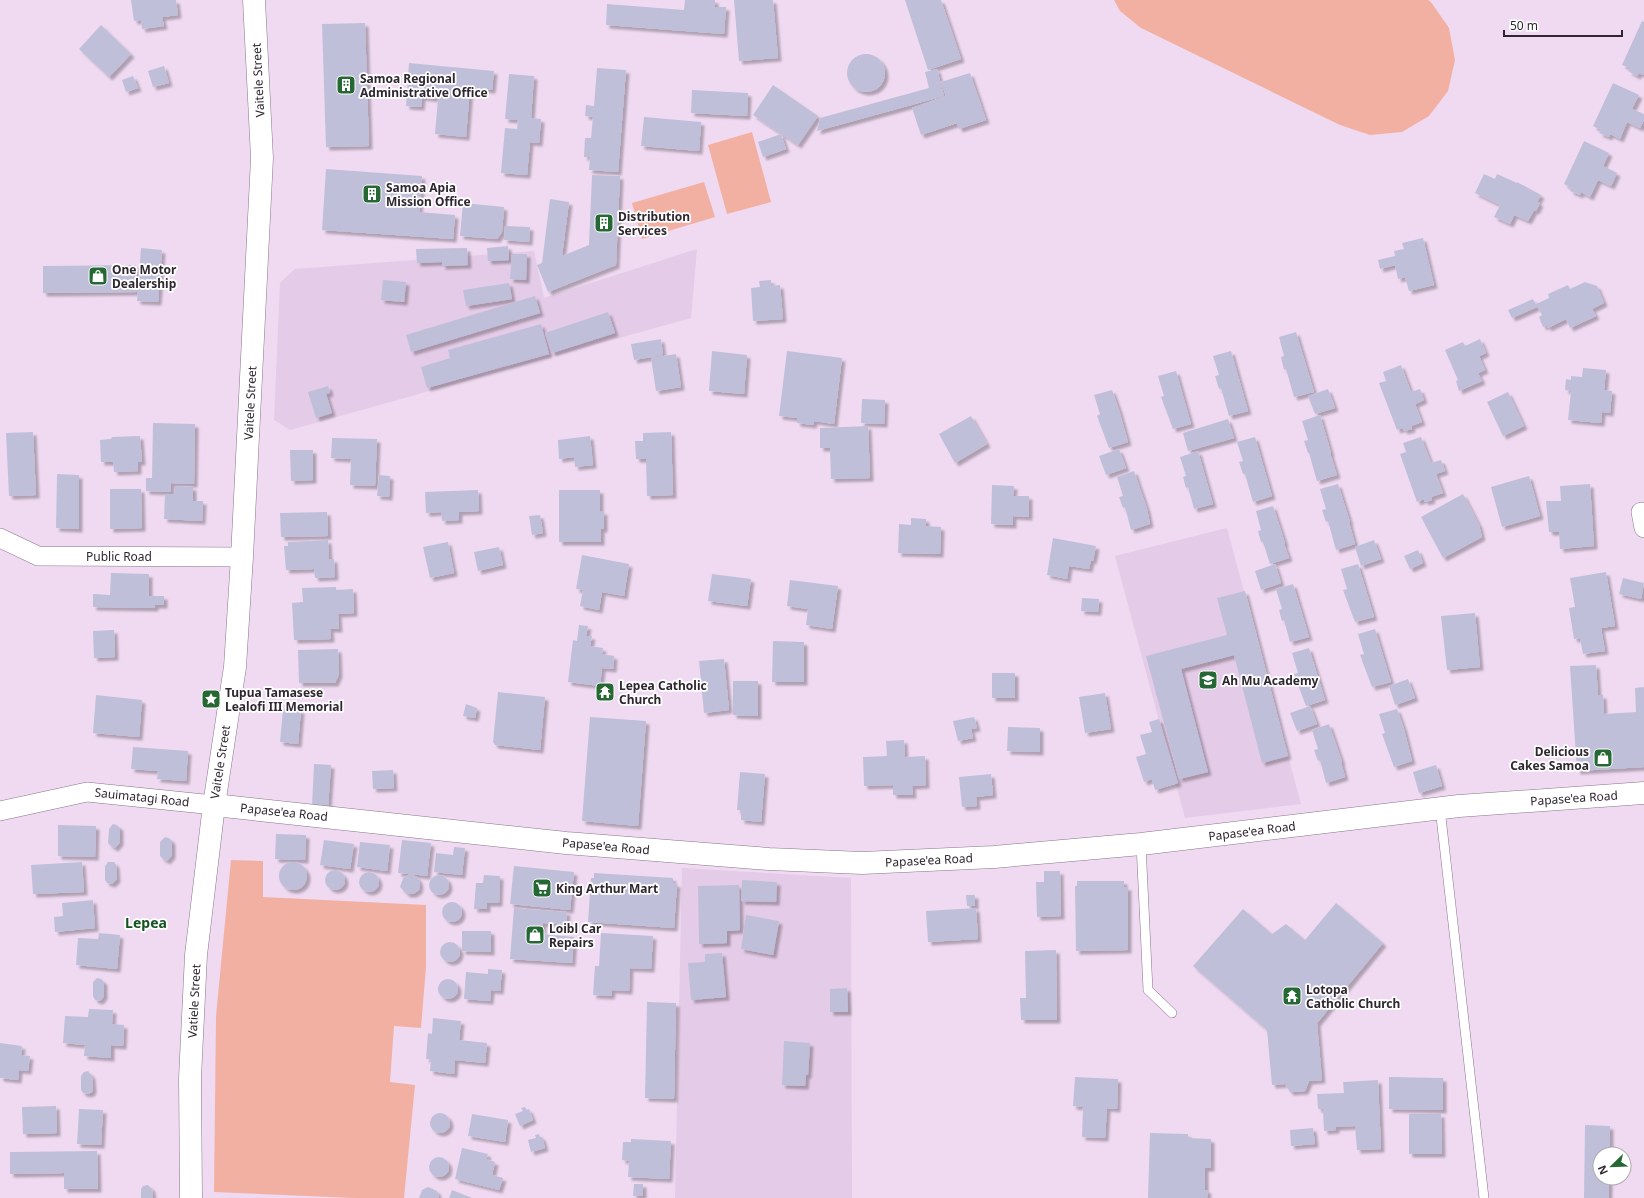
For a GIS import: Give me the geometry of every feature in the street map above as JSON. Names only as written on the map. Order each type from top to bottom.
[{"type":"main road","name":"Vaitele Street","points":[[214,805],[235,667],[262,158],[254,0]]},
{"type":"main road","name":"Papase'ea Road","points":[[214,805],[566,843],[769,860],[862,864],[994,857],[1141,844],[1440,808],[1644,793]]},
{"type":"main road","name":"Vatiele Street","points":[[191,1198],[190,1078],[196,955],[214,805]]},
{"type":"street","name":"Public Road","points":[[0,538],[38,556],[242,557]]},
{"type":"street","name":"Sauimatagi Road","points":[[0,811],[86,792],[214,805]]},
{"type":"lane","points":[[1440,808],[1484,1198]]},
{"type":"lane","points":[[1141,844],[1148,990],[1172,1013]]},
{"type":"shaded area","points":[[1114,0],[1428,0],[1449,28],[1455,60],[1448,91],[1429,116],[1402,132],[1370,135],[1340,125],[1141,28],[1120,11]]},
{"type":"shaded area","points":[[752,132],[771,202],[727,214],[708,145]]},
{"type":"shaded area","points":[[704,182],[715,217],[642,239],[632,203]]},
{"type":"shaded area","points":[[697,249],[691,318],[290,430],[274,420],[280,283],[295,269],[534,251],[544,298]]},
{"type":"shaded area","name":"Ah Mu Academy","points":[[1227,528],[1301,804],[1185,818],[1115,556]]},
{"type":"shaded area","points":[[231,860],[263,861],[263,897],[426,905],[426,967],[421,1028],[394,1026],[390,1082],[415,1085],[404,1198],[354,1198],[214,1192],[216,1016]]},
{"type":"shaded area","points":[[682,868],[851,878],[852,1198],[675,1198]]},
{"type":"building","points":[[131,0],[176,0],[178,15],[162,17],[164,26],[142,29],[141,20],[134,21]]},
{"type":"building","points":[[685,0],[715,0],[715,7],[726,7],[724,34],[606,25],[607,4],[684,10]]},
{"type":"building","points":[[734,0],[773,0],[778,58],[739,61]]},
{"type":"building","points":[[905,0],[941,0],[961,59],[928,70]]},
{"type":"building","points":[[1642,21],[1644,22],[1644,75],[1639,73],[1637,76],[1628,71],[1630,68],[1622,65]]},
{"type":"building","name":"Samoa Regional Administrative Office","points":[[365,23],[369,146],[326,147],[322,24]]},
{"type":"building","points":[[101,25],[131,54],[109,77],[79,49]]},
{"type":"building","points":[[866,54],[876,57],[882,63],[885,73],[882,83],[876,89],[866,92],[856,89],[850,83],[847,73],[850,63],[856,57]]},
{"type":"building","points":[[409,63],[494,71],[492,90],[470,88],[466,137],[435,134],[438,99],[422,97],[421,107],[406,106]]},
{"type":"building","points":[[164,66],[169,83],[153,87],[148,71]]},
{"type":"building","points":[[597,68],[626,70],[618,172],[589,170],[590,157],[584,157],[585,138],[591,138],[593,117],[585,116],[586,105],[594,106]]},
{"type":"building","points":[[937,69],[944,96],[817,131],[820,118],[929,88],[925,72]]},
{"type":"building","points":[[970,73],[986,120],[959,129],[957,123],[921,135],[912,108],[946,96],[941,82]]},
{"type":"building","points":[[509,74],[534,76],[531,118],[541,119],[539,143],[530,142],[527,175],[501,173],[505,128],[517,129],[518,120],[505,119]]},
{"type":"building","points":[[133,76],[138,88],[126,92],[122,80]]},
{"type":"building","points":[[1613,83],[1639,95],[1632,109],[1644,114],[1644,120],[1640,128],[1627,122],[1620,139],[1610,134],[1609,137],[1599,133],[1601,130],[1593,126]]},
{"type":"building","points":[[773,85],[818,116],[798,145],[753,115]]},
{"type":"building","points":[[692,90],[748,93],[747,116],[691,113]]},
{"type":"building","points":[[644,117],[701,122],[699,151],[641,146]]},
{"type":"building","points":[[781,134],[786,149],[763,157],[758,142]]},
{"type":"building","points":[[1584,141],[1609,153],[1603,166],[1617,173],[1611,186],[1598,180],[1590,197],[1581,192],[1580,195],[1570,191],[1571,188],[1564,184]]},
{"type":"building","name":"Samoa Apia Mission Office","points":[[326,169],[422,176],[419,212],[455,215],[453,239],[322,230]]},
{"type":"building","points":[[1484,174],[1495,179],[1497,174],[1517,182],[1541,195],[1537,202],[1540,203],[1536,211],[1534,210],[1528,221],[1514,215],[1510,224],[1494,217],[1500,205],[1475,193]]},
{"type":"building","name":"Distribution Services","points":[[592,175],[620,176],[616,265],[548,292],[537,265],[542,263],[550,199],[569,202],[562,256],[589,245]]},
{"type":"building","points":[[463,203],[504,207],[502,232],[497,239],[460,236]]},
{"type":"building","points":[[505,226],[530,227],[529,242],[504,240]]},
{"type":"building","points":[[1423,238],[1434,285],[1409,291],[1405,277],[1398,279],[1395,265],[1380,269],[1378,260],[1395,256],[1394,251],[1404,249],[1402,243]]},
{"type":"building","points":[[508,246],[509,260],[488,261],[487,248]]},
{"type":"building","points":[[141,248],[162,250],[158,302],[137,301]]},
{"type":"building","points":[[467,248],[468,265],[442,266],[442,262],[417,263],[416,249]]},
{"type":"building","points":[[512,254],[527,254],[526,280],[510,279]]},
{"type":"building","points":[[136,265],[137,292],[43,293],[43,266]]},
{"type":"building","points":[[383,280],[406,282],[404,302],[381,300]]},
{"type":"building","points":[[771,280],[771,286],[780,285],[783,319],[753,321],[751,288],[760,287],[759,281]]},
{"type":"building","points":[[1585,282],[1597,286],[1604,303],[1592,309],[1596,316],[1570,328],[1566,319],[1548,328],[1547,325],[1543,327],[1539,317],[1542,315],[1536,304],[1549,298],[1548,294],[1568,285],[1570,289]]},
{"type":"building","points":[[509,283],[512,299],[466,306],[463,290]]},
{"type":"building","points":[[535,296],[540,313],[411,352],[406,335]]},
{"type":"building","points":[[1533,299],[1537,307],[1512,318],[1508,310]]},
{"type":"building","points":[[608,312],[615,333],[552,353],[545,333]]},
{"type":"building","points":[[541,324],[549,354],[427,388],[421,367],[450,358],[448,350]]},
{"type":"building","points":[[1296,332],[1314,392],[1294,397],[1286,369],[1284,370],[1281,357],[1284,356],[1279,337]]},
{"type":"building","points":[[661,339],[663,355],[634,360],[631,344]]},
{"type":"building","points":[[1480,339],[1486,353],[1479,356],[1485,370],[1478,373],[1482,381],[1459,391],[1456,381],[1458,380],[1445,350],[1463,342],[1465,346]]},
{"type":"building","points":[[712,351],[747,355],[744,394],[709,391]]},
{"type":"building","points":[[787,351],[842,358],[834,424],[814,421],[813,425],[797,423],[797,418],[779,416]]},
{"type":"building","points":[[1231,351],[1248,411],[1229,416],[1221,388],[1219,389],[1215,376],[1219,375],[1213,356]]},
{"type":"building","points":[[676,354],[681,387],[656,391],[651,358]]},
{"type":"building","points":[[1401,365],[1411,392],[1420,389],[1424,400],[1415,404],[1422,422],[1411,426],[1412,429],[1404,431],[1403,428],[1397,430],[1379,383],[1386,381],[1383,372]]},
{"type":"building","points":[[1583,368],[1606,370],[1604,390],[1612,391],[1610,413],[1602,412],[1601,423],[1568,420],[1571,391],[1565,390],[1566,379],[1571,380],[1571,376],[1582,377]]},
{"type":"building","points":[[1176,371],[1191,424],[1173,429],[1161,397],[1164,396],[1158,376]]},
{"type":"building","points":[[328,386],[330,393],[326,394],[332,413],[316,418],[308,392]]},
{"type":"building","points":[[1328,389],[1335,408],[1315,414],[1308,396]]},
{"type":"building","points":[[1112,390],[1128,442],[1109,448],[1097,416],[1100,414],[1094,395]]},
{"type":"building","points":[[1508,392],[1524,426],[1503,436],[1487,402]]},
{"type":"building","points":[[862,399],[885,400],[884,424],[861,423]]},
{"type":"building","points":[[1320,415],[1337,475],[1317,481],[1304,441],[1308,440],[1302,421]]},
{"type":"building","points":[[971,416],[987,444],[955,463],[939,434]]},
{"type":"building","points":[[1228,419],[1234,438],[1188,451],[1183,433]]},
{"type":"building","points":[[153,423],[195,424],[194,484],[171,483],[171,492],[146,491],[146,478],[152,478]]},
{"type":"building","points":[[868,426],[870,478],[831,479],[830,448],[820,448],[820,428]]},
{"type":"building","points":[[33,432],[36,495],[9,496],[6,433]]},
{"type":"building","points":[[671,432],[673,495],[647,496],[646,459],[636,459],[635,441],[643,441],[643,433]]},
{"type":"building","points":[[140,436],[142,462],[138,462],[138,471],[114,472],[113,462],[101,462],[100,440],[111,439],[112,437]]},
{"type":"building","points":[[590,436],[593,465],[575,467],[574,457],[559,459],[558,440]]},
{"type":"building","points":[[1255,437],[1272,496],[1253,502],[1245,474],[1243,474],[1239,462],[1243,461],[1237,442]]},
{"type":"building","points":[[1421,437],[1431,463],[1441,460],[1445,471],[1436,474],[1443,493],[1431,497],[1432,500],[1425,502],[1424,499],[1417,502],[1400,454],[1406,452],[1403,443]]},
{"type":"building","points":[[332,438],[377,439],[375,486],[350,485],[351,459],[331,458]]},
{"type":"building","points":[[1119,449],[1126,468],[1106,475],[1099,456]]},
{"type":"building","points":[[290,450],[313,450],[313,480],[291,481]]},
{"type":"building","points":[[1198,451],[1213,504],[1194,509],[1188,487],[1186,488],[1183,477],[1186,476],[1180,457]]},
{"type":"building","points":[[1134,471],[1147,509],[1150,524],[1131,530],[1125,507],[1123,508],[1119,497],[1123,496],[1117,477]]},
{"type":"building","points":[[57,474],[79,475],[79,529],[56,528]]},
{"type":"building","points":[[379,475],[390,476],[389,497],[377,496]]},
{"type":"building","points":[[1529,476],[1540,516],[1502,527],[1491,487]]},
{"type":"building","points":[[1338,484],[1355,544],[1336,550],[1328,521],[1326,522],[1322,510],[1326,509],[1320,489]]},
{"type":"building","points":[[1590,484],[1594,546],[1560,549],[1559,532],[1549,532],[1546,501],[1561,501],[1560,486]]},
{"type":"building","points":[[992,485],[1014,486],[1013,496],[1029,496],[1029,517],[1013,516],[1013,525],[991,524]]},
{"type":"building","points":[[175,486],[193,487],[193,501],[203,501],[202,521],[164,519],[165,494],[175,494]]},
{"type":"building","points":[[110,489],[141,489],[142,528],[110,529]]},
{"type":"building","points":[[478,490],[479,511],[459,512],[459,520],[442,521],[441,512],[426,513],[425,492]]},
{"type":"building","points":[[559,490],[600,490],[600,512],[604,511],[604,529],[601,529],[601,542],[559,542]]},
{"type":"building","points":[[1463,494],[1479,525],[1482,537],[1443,558],[1421,517]]},
{"type":"building","points":[[1273,506],[1289,558],[1270,564],[1258,531],[1261,530],[1256,511]]},
{"type":"building","points":[[327,512],[328,536],[281,537],[280,513]]},
{"type":"building","points":[[540,515],[543,533],[532,535],[529,516]]},
{"type":"building","points":[[911,518],[926,519],[926,526],[941,527],[940,554],[898,553],[899,524],[911,525]]},
{"type":"building","points":[[1053,538],[1096,546],[1093,561],[1091,560],[1089,569],[1069,566],[1067,579],[1047,575]]},
{"type":"building","points":[[328,540],[329,559],[334,559],[335,577],[315,578],[314,569],[286,570],[284,546],[288,546],[288,542]]},
{"type":"building","points":[[1374,540],[1381,559],[1361,566],[1355,547]]},
{"type":"building","points":[[448,542],[454,573],[430,578],[423,547]]},
{"type":"building","points":[[499,547],[503,565],[478,571],[474,552]]},
{"type":"building","points":[[1418,550],[1423,563],[1410,569],[1404,556]]},
{"type":"building","points":[[582,555],[629,564],[624,596],[602,592],[599,610],[580,606],[583,590],[576,589]]},
{"type":"building","points":[[1275,564],[1281,583],[1261,590],[1255,571]]},
{"type":"building","points":[[1358,564],[1374,617],[1355,622],[1343,590],[1347,589],[1341,569]]},
{"type":"building","points":[[1606,572],[1615,626],[1601,628],[1605,651],[1583,654],[1580,638],[1574,639],[1569,608],[1575,607],[1570,578]]},
{"type":"building","points":[[111,573],[149,574],[149,596],[164,596],[164,605],[155,605],[155,608],[93,607],[93,594],[110,595]]},
{"type":"building","points":[[712,574],[751,579],[747,606],[708,601]]},
{"type":"building","points":[[1623,578],[1644,583],[1641,599],[1619,594]]},
{"type":"building","points":[[790,580],[838,586],[832,629],[806,625],[808,609],[787,606]]},
{"type":"building","points":[[1293,584],[1309,637],[1290,642],[1284,620],[1282,621],[1279,610],[1282,609],[1276,589]]},
{"type":"building","points":[[336,587],[336,590],[353,589],[354,613],[338,614],[339,629],[330,629],[331,639],[294,640],[292,603],[303,602],[302,588]]},
{"type":"building","points":[[1245,591],[1288,756],[1262,763],[1234,655],[1181,669],[1208,772],[1179,779],[1146,656],[1227,635],[1217,598]]},
{"type":"building","points":[[1082,598],[1099,599],[1098,612],[1081,611]]},
{"type":"building","points":[[1475,613],[1480,667],[1447,670],[1441,616]]},
{"type":"building","points":[[579,625],[588,626],[586,636],[592,636],[590,646],[603,648],[602,654],[614,656],[613,669],[602,668],[600,686],[568,682],[573,640],[577,641]]},
{"type":"building","points":[[1375,629],[1391,682],[1372,687],[1360,655],[1364,654],[1358,634]]},
{"type":"building","points":[[114,630],[115,657],[94,658],[93,631]]},
{"type":"building","points":[[773,641],[804,642],[804,682],[772,682]]},
{"type":"building","points":[[1309,648],[1325,700],[1306,706],[1294,674],[1298,673],[1292,653]]},
{"type":"building","points":[[338,649],[339,674],[335,683],[299,683],[298,650]]},
{"type":"building","points":[[724,659],[729,710],[704,713],[699,661]]},
{"type":"building","points":[[1596,665],[1598,695],[1603,695],[1604,714],[1636,712],[1635,688],[1644,687],[1644,767],[1577,771],[1570,666]]},
{"type":"building","points":[[992,673],[1015,673],[1015,698],[992,698]]},
{"type":"building","points":[[1408,679],[1415,698],[1395,705],[1389,686]]},
{"type":"building","points":[[733,681],[758,681],[758,716],[733,715]]},
{"type":"building","points":[[498,692],[545,697],[540,750],[495,745],[493,742]]},
{"type":"building","points":[[1105,693],[1111,729],[1085,733],[1079,697]]},
{"type":"building","points":[[96,695],[142,700],[139,737],[93,733]]},
{"type":"building","points":[[466,704],[477,708],[475,718],[463,716]]},
{"type":"building","points":[[1310,706],[1317,724],[1297,731],[1290,713]]},
{"type":"building","points":[[283,709],[301,710],[298,744],[280,742]]},
{"type":"building","points":[[1397,709],[1412,761],[1394,767],[1382,734],[1385,733],[1379,714]]},
{"type":"building","points":[[590,717],[646,721],[638,826],[582,821]]},
{"type":"building","points":[[974,717],[977,728],[971,729],[973,738],[958,741],[953,721]]},
{"type":"building","points":[[1159,719],[1178,783],[1155,790],[1152,779],[1144,782],[1136,757],[1146,754],[1140,735],[1152,732],[1149,722]]},
{"type":"building","points":[[1329,724],[1342,762],[1345,777],[1326,783],[1320,760],[1318,761],[1314,750],[1318,749],[1312,730]]},
{"type":"building","points":[[1008,727],[1040,728],[1040,752],[1007,751]]},
{"type":"building","points":[[904,740],[905,757],[925,756],[926,785],[912,786],[913,795],[893,795],[893,785],[864,786],[863,757],[887,756],[886,741]]},
{"type":"building","points":[[133,747],[188,751],[186,781],[157,779],[158,771],[131,769]]},
{"type":"building","points":[[314,764],[331,765],[328,807],[312,806]]},
{"type":"building","points":[[1436,765],[1442,786],[1419,793],[1413,772]]},
{"type":"building","points":[[393,770],[394,788],[373,789],[372,771]]},
{"type":"building","points":[[740,772],[765,774],[761,822],[741,820],[741,810],[737,810]]},
{"type":"building","points":[[991,774],[993,795],[976,797],[977,806],[962,807],[959,777]]},
{"type":"building","points":[[113,824],[120,828],[120,842],[115,848],[108,843],[109,829]]},
{"type":"building","points":[[58,825],[96,826],[95,857],[58,856]]},
{"type":"building","points":[[276,834],[306,835],[305,860],[275,859]]},
{"type":"building","points":[[165,837],[172,841],[172,855],[167,861],[160,856],[160,842]]},
{"type":"building","points":[[324,840],[354,844],[350,869],[320,865]]},
{"type":"building","points":[[402,840],[431,843],[427,876],[411,874],[418,878],[420,884],[419,890],[413,894],[407,894],[400,887],[403,878],[410,874],[398,873]]},
{"type":"building","points":[[360,842],[390,845],[387,871],[357,867]]},
{"type":"building","points":[[454,847],[465,848],[462,875],[434,872],[436,853],[453,855]]},
{"type":"building","points":[[82,862],[84,892],[33,894],[31,865]]},
{"type":"building","points":[[108,862],[114,862],[116,865],[117,879],[112,884],[107,883],[105,880],[105,866]]},
{"type":"building","points":[[293,862],[303,866],[307,876],[303,886],[293,890],[283,886],[279,876],[283,866]]},
{"type":"building","name":"King Arthur Mart","points":[[514,866],[574,872],[570,910],[510,904]]},
{"type":"building","points":[[335,870],[342,873],[345,880],[342,887],[335,890],[328,887],[325,880],[328,873]]},
{"type":"building","points":[[1044,871],[1060,871],[1061,916],[1037,917],[1036,882],[1044,882]]},
{"type":"building","points":[[369,872],[376,875],[379,882],[376,889],[369,892],[362,889],[359,882],[362,875]]},
{"type":"building","points":[[594,873],[673,878],[673,883],[677,884],[674,928],[588,922],[591,878],[594,878]]},
{"type":"building","points":[[439,875],[446,878],[449,885],[446,892],[439,895],[432,892],[429,885],[432,878]]},
{"type":"building","points":[[484,875],[500,876],[499,903],[487,903],[487,909],[474,909],[476,883],[483,883]]},
{"type":"building","points":[[742,880],[777,882],[776,902],[741,901]]},
{"type":"building","points":[[1077,881],[1124,881],[1124,887],[1128,887],[1128,950],[1076,951],[1075,886],[1077,886]]},
{"type":"building","points":[[739,885],[740,930],[727,931],[727,943],[699,944],[698,886]]},
{"type":"building","points":[[966,895],[975,895],[975,906],[967,906]]},
{"type":"building","points":[[93,900],[95,928],[55,932],[54,917],[63,916],[62,903]]},
{"type":"building","points":[[452,902],[459,905],[462,912],[459,919],[452,922],[445,919],[442,912],[445,905]]},
{"type":"building","points":[[1336,903],[1383,943],[1317,1023],[1322,1080],[1309,1081],[1305,1091],[1290,1092],[1285,1084],[1272,1085],[1267,1030],[1193,966],[1243,909],[1272,934],[1286,924],[1305,940]]},
{"type":"building","name":"Loibl Car Repairs","points":[[514,908],[567,912],[566,924],[543,923],[542,934],[574,937],[572,963],[510,959]]},
{"type":"building","points":[[976,908],[978,939],[928,942],[926,911]]},
{"type":"building","points":[[746,915],[779,921],[773,955],[741,949]]},
{"type":"building","points":[[462,931],[491,931],[491,952],[462,951]]},
{"type":"building","points":[[99,933],[120,935],[117,969],[76,965],[78,938],[98,939]]},
{"type":"building","points":[[601,933],[653,936],[651,969],[630,968],[629,991],[612,990],[611,996],[593,995],[595,966],[599,966]]},
{"type":"building","points":[[450,942],[457,945],[460,952],[457,959],[450,962],[443,959],[440,952],[443,945]]},
{"type":"building","points":[[1056,950],[1057,1020],[1021,1020],[1020,998],[1026,998],[1025,951]]},
{"type":"building","points":[[722,953],[726,997],[691,1000],[688,963],[705,962],[705,954]]},
{"type":"building","points":[[488,969],[502,970],[500,991],[491,990],[490,1001],[464,999],[466,972],[488,974]]},
{"type":"building","points":[[97,978],[104,982],[104,996],[100,1001],[95,1000],[93,996],[93,982]]},
{"type":"building","points":[[448,979],[455,982],[458,989],[455,996],[448,999],[441,996],[438,989],[441,982]]},
{"type":"building","points":[[847,988],[848,1012],[830,1012],[830,989]]},
{"type":"building","points":[[647,1002],[676,1003],[674,1099],[645,1098]]},
{"type":"building","points":[[89,1009],[113,1010],[112,1024],[124,1025],[123,1046],[111,1045],[111,1058],[84,1056],[85,1045],[63,1043],[65,1016],[88,1017]]},
{"type":"building","points":[[433,1018],[461,1021],[459,1040],[487,1043],[485,1063],[455,1060],[454,1074],[430,1071],[431,1059],[426,1059],[428,1033],[432,1034]]},
{"type":"building","points":[[784,1041],[810,1043],[808,1075],[806,1075],[805,1086],[782,1085]]},
{"type":"building","points":[[0,1043],[22,1046],[21,1055],[30,1056],[28,1071],[19,1070],[18,1080],[0,1078]]},
{"type":"building","points":[[88,1071],[92,1076],[93,1089],[92,1092],[88,1094],[83,1093],[81,1090],[81,1076],[84,1072]]},
{"type":"building","points":[[1075,1077],[1118,1079],[1117,1109],[1107,1108],[1105,1138],[1082,1137],[1083,1107],[1073,1106]]},
{"type":"building","points":[[1389,1077],[1443,1078],[1443,1110],[1389,1109]]},
{"type":"building","points":[[1378,1080],[1381,1149],[1357,1150],[1355,1126],[1336,1127],[1336,1130],[1324,1131],[1323,1109],[1318,1109],[1317,1094],[1344,1093],[1343,1082]]},
{"type":"building","points":[[56,1106],[57,1133],[23,1134],[22,1107]]},
{"type":"building","points":[[525,1107],[527,1110],[529,1109],[533,1120],[520,1126],[515,1114],[523,1111],[521,1108]]},
{"type":"building","points":[[79,1109],[103,1110],[101,1145],[77,1144]]},
{"type":"building","points":[[440,1113],[447,1116],[450,1123],[447,1130],[440,1133],[433,1130],[430,1123],[433,1116]]},
{"type":"building","points":[[472,1114],[508,1120],[505,1142],[468,1136]]},
{"type":"building","points":[[1409,1114],[1441,1114],[1442,1154],[1409,1154]]},
{"type":"building","points":[[1585,1125],[1610,1126],[1610,1146],[1592,1146],[1592,1186],[1609,1186],[1609,1198],[1584,1198]]},
{"type":"building","points":[[1313,1128],[1315,1144],[1291,1146],[1290,1130]]},
{"type":"building","points":[[1150,1133],[1188,1134],[1188,1138],[1211,1139],[1211,1168],[1205,1168],[1205,1190],[1208,1190],[1207,1198],[1148,1198]]},
{"type":"building","points":[[539,1134],[540,1137],[542,1137],[545,1148],[531,1152],[528,1140],[536,1138],[535,1135]]},
{"type":"building","points":[[631,1139],[671,1141],[669,1179],[628,1177],[629,1161],[622,1160],[623,1142],[631,1142]]},
{"type":"building","points":[[462,1148],[488,1154],[486,1159],[495,1162],[492,1175],[503,1178],[499,1190],[455,1179]]},
{"type":"building","points":[[97,1151],[98,1189],[64,1189],[64,1173],[10,1174],[10,1152]]},
{"type":"building","points":[[439,1157],[446,1160],[449,1167],[446,1174],[439,1177],[432,1174],[429,1167],[432,1160]]},
{"type":"building","points":[[634,1184],[643,1184],[643,1196],[633,1196]]},
{"type":"building","points":[[148,1185],[152,1189],[153,1198],[141,1198],[141,1189],[143,1186]]},
{"type":"building","points":[[428,1187],[437,1191],[439,1198],[419,1198],[422,1190]]},
{"type":"building","points":[[452,1190],[472,1198],[449,1198]]},
{"type":"place","name":"Samoa Regional Administrative Office","points":[[346,85]]},
{"type":"place","name":"Samoa Apia Mission Office","points":[[372,194]]},
{"type":"place","name":"Distribution Services","points":[[604,223]]},
{"type":"place","name":"One Motor Dealership","points":[[98,276]]},
{"type":"place","name":"Ah Mu Academy","points":[[1208,680]]},
{"type":"place","name":"Lepea Catholic Church","points":[[605,692]]},
{"type":"place","name":"Tupua Tamasese Lealofi III Memorial","points":[[211,699]]},
{"type":"place","name":"Delicious Cakes Samoa","points":[[1603,758]]},
{"type":"place","name":"King Arthur Mart","points":[[542,888]]},
{"type":"place","name":"Loibl Car Repairs","points":[[535,935]]},
{"type":"place","name":"Lotopa Catholic Church","points":[[1292,996]]},
{"type":"district","name":"Lepea","points":[[146,922]]}]
